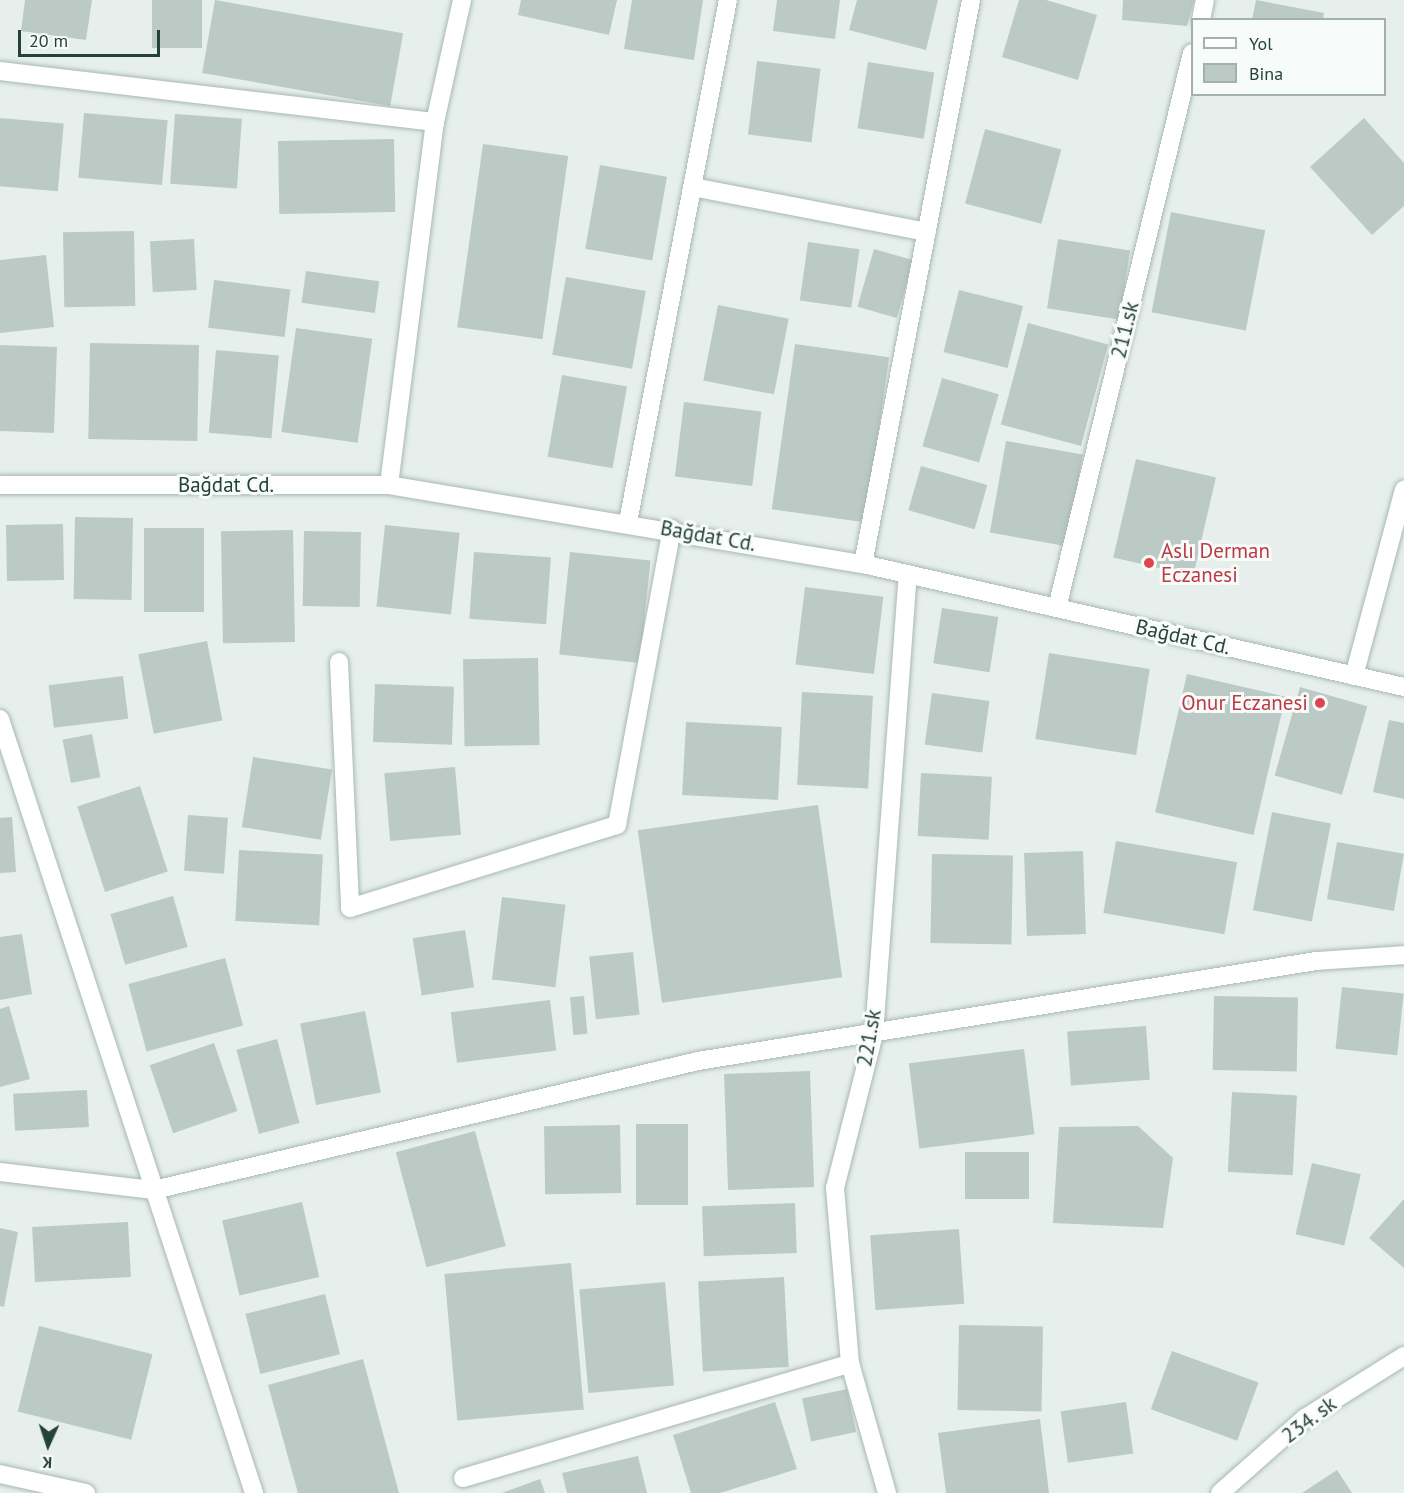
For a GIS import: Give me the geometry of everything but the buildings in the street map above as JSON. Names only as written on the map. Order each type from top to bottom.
[{"type":"street","points":[[389,484],[435,122],[462,0]]},
{"type":"street","points":[[628,522],[728,0]]},
{"type":"street","points":[[863,564],[971,0]]},
{"type":"street","points":[[1201,18],[1205,0]]},
{"type":"street","name":"211.sk","points":[[1057,608],[1191,57]]},
{"type":"street","points":[[0,71],[435,122]]},
{"type":"street","points":[[693,187],[927,232]]},
{"type":"street","name":"Bağdat Cd.","points":[[0,485],[389,484],[672,529],[863,564],[1404,687]]},
{"type":"street","points":[[1354,675],[1404,490]]},
{"type":"street","points":[[339,662],[350,908],[616,825],[672,529]]},
{"type":"street","name":"221.sk","points":[[887,1493],[850,1363],[835,1188],[874,1034],[908,574]]},
{"type":"street","points":[[0,719],[254,1493]]},
{"type":"street","points":[[0,1172],[154,1190],[698,1061],[1316,961],[1404,955]]},
{"type":"street","name":"234. sk","points":[[1220,1493],[1305,1418],[1404,1356]]},
{"type":"street","points":[[463,1478],[850,1363]]},
{"type":"street","points":[[0,1474],[86,1493]]},
{"type":"place","name":"Aslı Derman Eczanesi","points":[[1149,563]]},
{"type":"place","name":"Onur Eczanesi","points":[[1320,703]]}]
